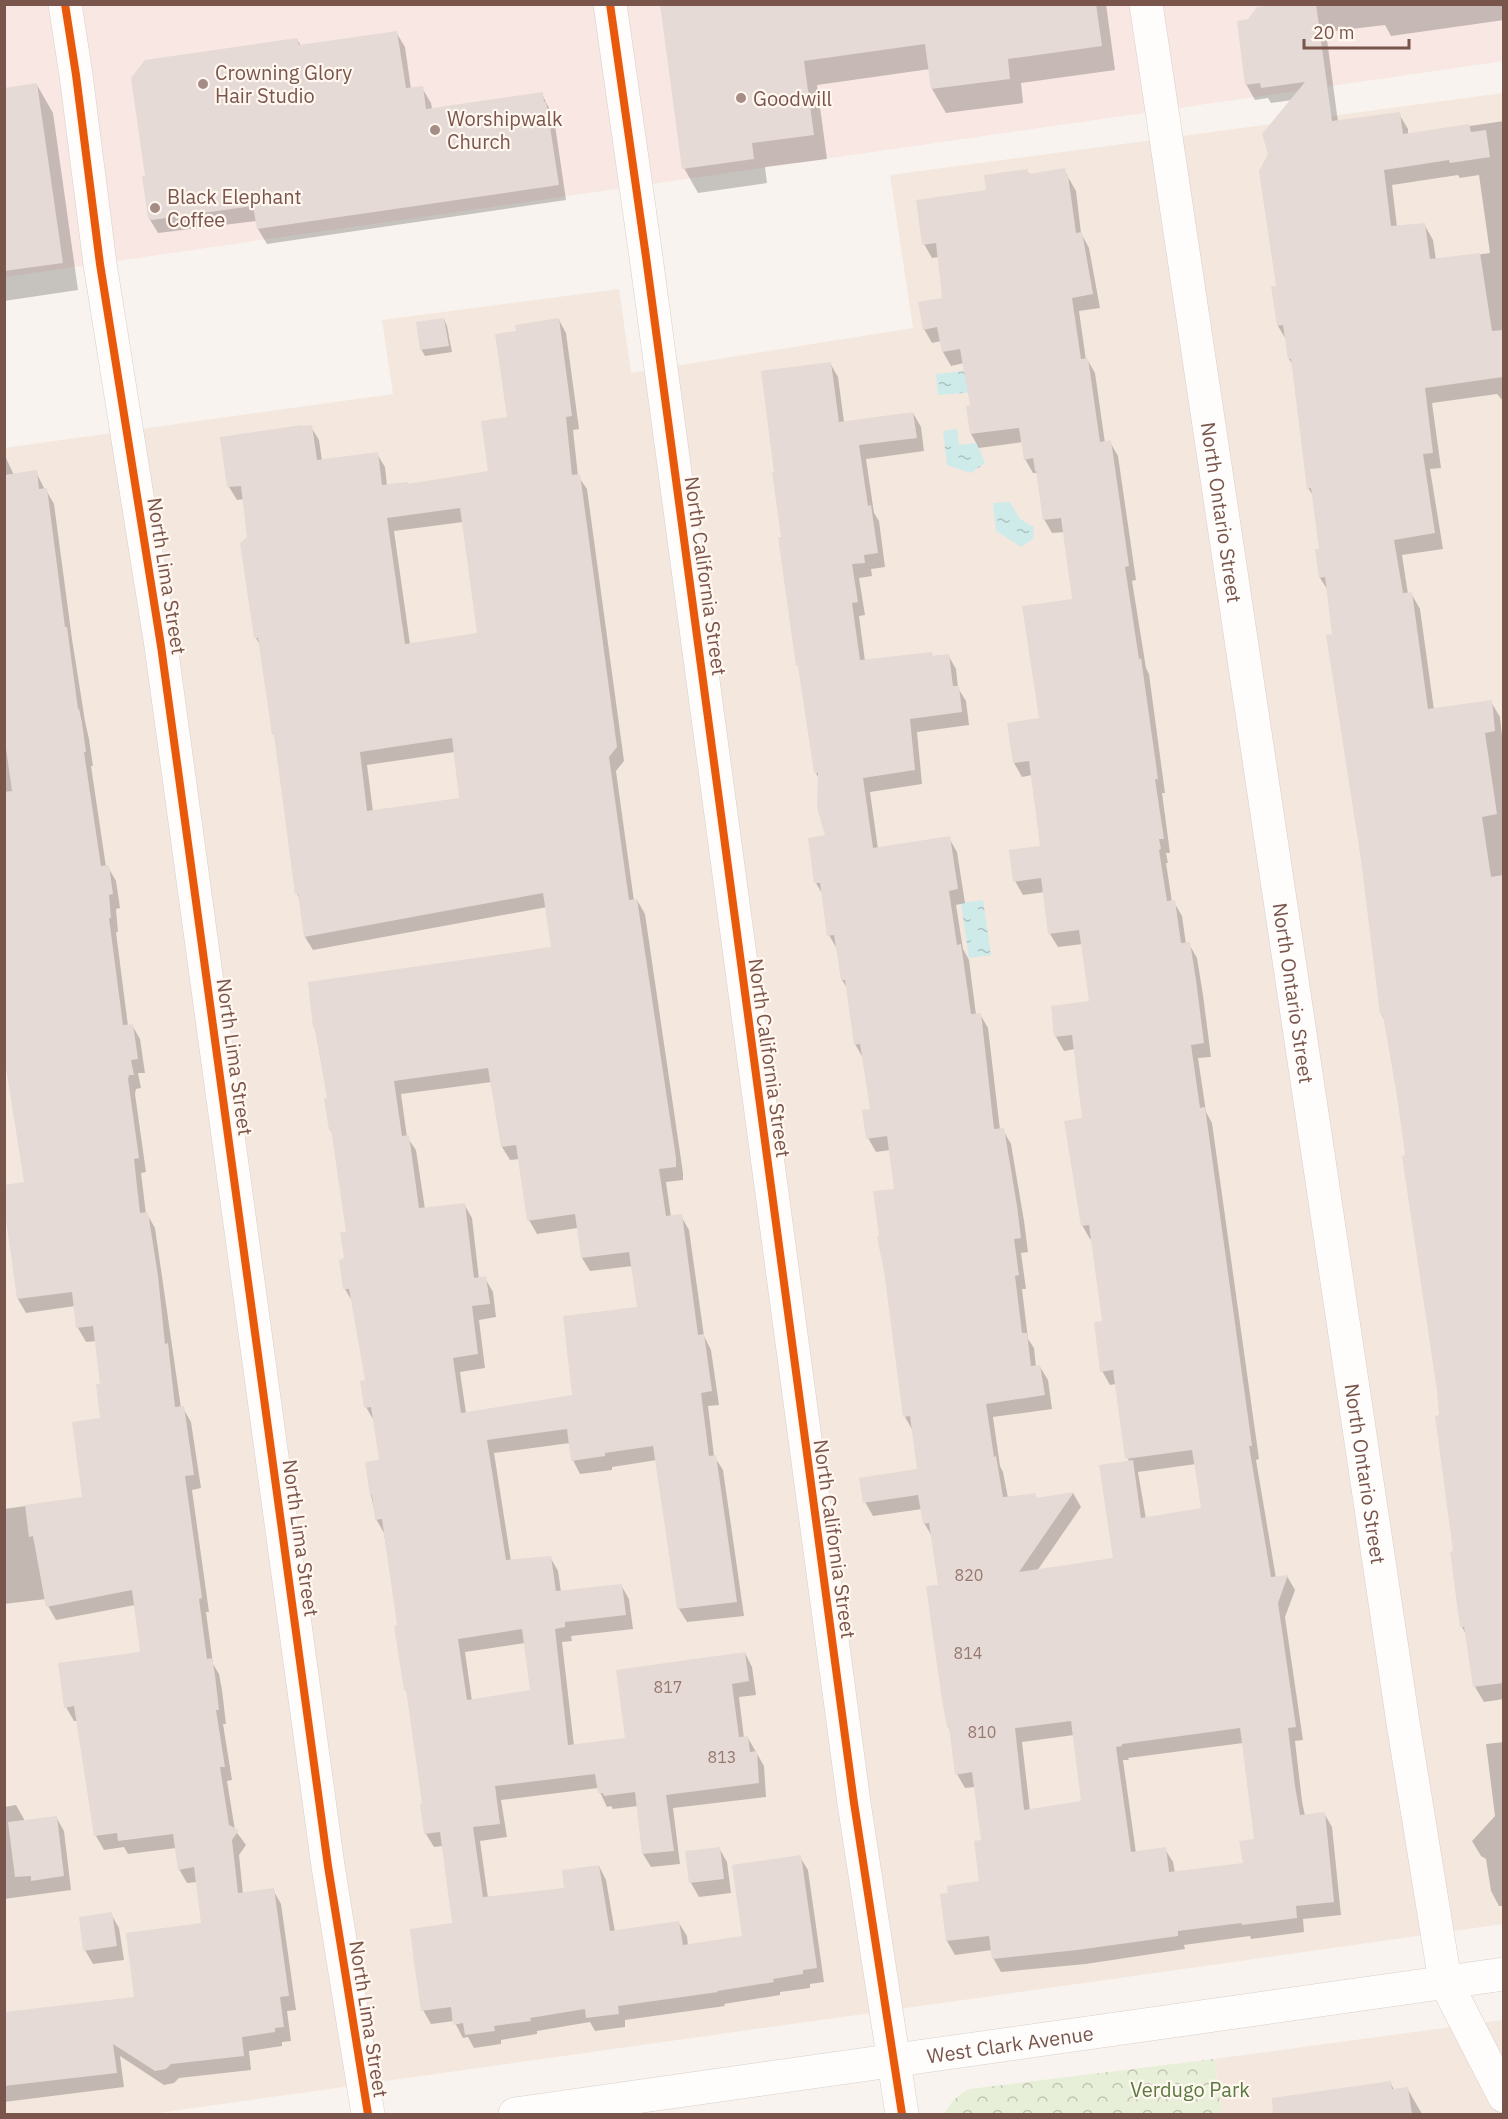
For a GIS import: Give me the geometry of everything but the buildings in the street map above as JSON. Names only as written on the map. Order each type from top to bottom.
[{"type":"street","name":"North Lima Street","points":[[65,4],[100,264],[159,634],[328,1866],[368,2115]]},
{"type":"street","name":"North California Street","points":[[610,4],[651,291],[854,1803],[902,2115]]},
{"type":"street","name":"North Ontario Street","points":[[1146,4],[1402,1718],[1445,1981],[1503,2096]]},
{"type":"street","name":"West Clark Avenue","points":[[514,2115],[894,2059],[1503,1974]]},
{"type":"shaded area","points":[[1503,4],[1504,61],[5,277],[4,5]]},
{"type":"shaded area","points":[[1503,93],[1503,1924],[151,2114],[5,2114],[4,448],[393,394],[382,320],[619,289],[631,373],[913,328],[890,175]]},
{"type":"shaded area","points":[[1503,2020],[1503,2114],[1222,2114],[1214,2059]]},
{"type":"green space","name":"Verdugo Park","points":[[1214,2059],[1222,2114],[944,2114],[955,2099],[970,2089]]},
{"type":"water","points":[[975,370],[977,392],[938,395],[936,374]]},
{"type":"water","points":[[957,429],[959,445],[977,443],[985,463],[971,473],[947,465],[943,431]]},
{"type":"water","points":[[1010,502],[1020,519],[1034,527],[1033,539],[1021,547],[996,531],[993,503]]},
{"type":"water","points":[[983,900],[991,955],[969,958],[961,903]]},
{"type":"cycle path","points":[[65,4],[100,264],[161,646],[328,1866],[368,2114]]},
{"type":"cycle path","points":[[610,4],[854,1803],[902,2114]]},
{"type":"place","name":"Crowning Glory Hair Studio","points":[[203,84]]},
{"type":"place","name":"Goodwill","points":[[741,98]]},
{"type":"place","name":"Worshipwalk Church","points":[[435,130]]},
{"type":"place","name":"Black Elephant Coffee","points":[[155,208]]}]
